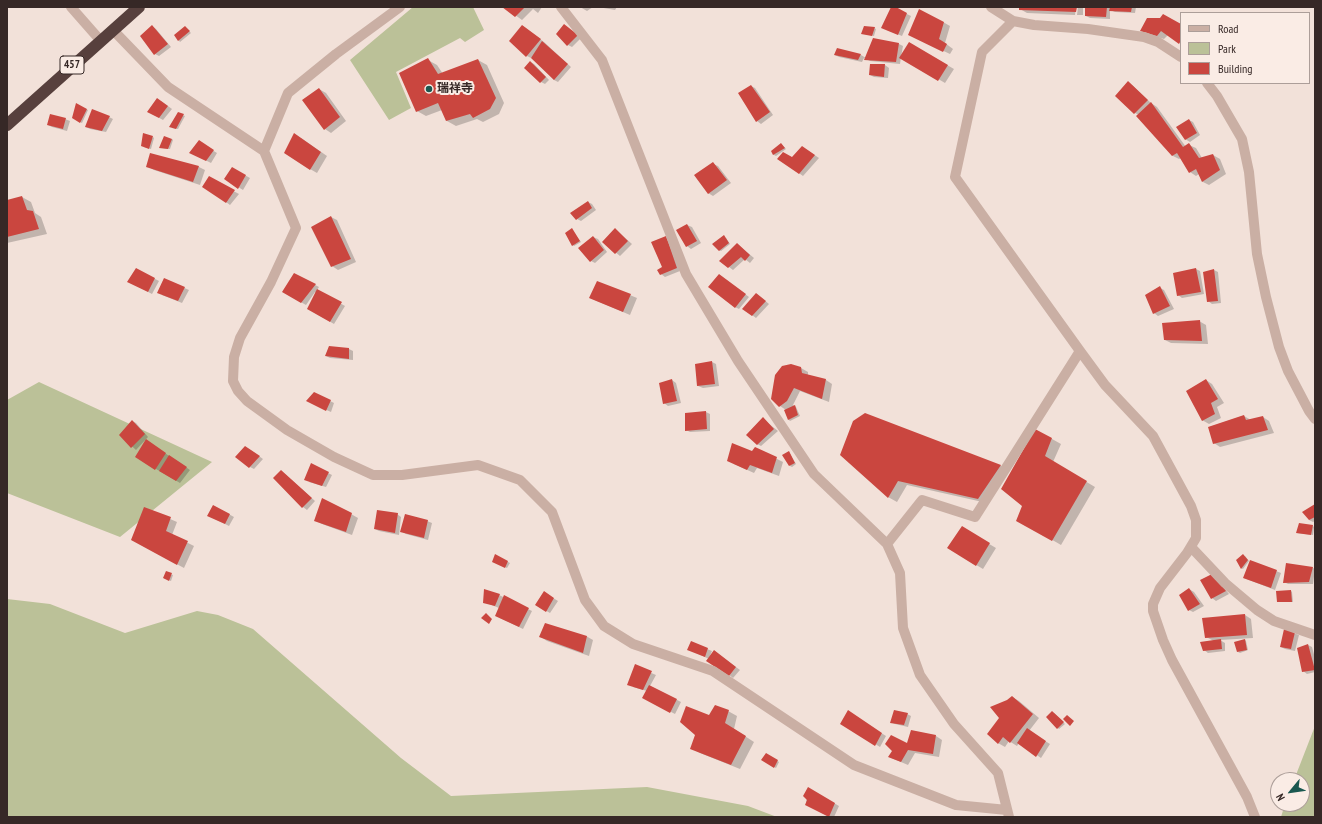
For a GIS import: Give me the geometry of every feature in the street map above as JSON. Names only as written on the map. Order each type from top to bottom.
[{"type":"highway","name":"457","points":[[7,125],[100,40],[139,7]]},
{"type":"street","points":[[71,7],[100,40]]},
{"type":"street","points":[[264,151],[288,93],[336,54],[400,7]]},
{"type":"street","points":[[113,30],[168,87],[264,151],[296,228],[271,282],[240,338],[234,357],[233,381],[238,391],[247,401],[287,430],[334,457],[374,475],[402,475],[478,465],[520,480],[552,512],[585,600],[604,626],[633,644],[713,671],[854,766],[956,805],[1006,815],[998,773],[954,724],[920,675],[903,628],[900,573],[887,544],[814,474],[738,361],[686,274],[602,60],[561,7]]},
{"type":"street","points":[[991,7],[1013,21],[1034,25],[1088,29],[1144,37],[1158,42],[1180,56]]},
{"type":"street","points":[[1013,21],[982,52],[955,177],[1105,385],[1150,432],[1160,447],[1191,506],[1196,520],[1196,538],[1191,547],[1160,588],[1153,611],[1172,660],[1247,797],[1255,817]]},
{"type":"street","points":[[1208,84],[1242,139],[1249,172],[1257,254],[1279,347],[1288,372],[1309,411],[1315,419]]},
{"type":"street","points":[[887,544],[922,500],[975,518],[1080,351]]},
{"type":"street","points":[[1191,547],[1225,583],[1257,610],[1274,620],[1315,635]]},
{"type":"green space","points":[[413,7],[473,7],[484,30],[465,42],[460,38],[396,72],[411,108],[389,120],[350,60]]},
{"type":"green space","points":[[39,382],[212,462],[120,537],[7,493],[7,400]]},
{"type":"green space","points":[[7,599],[50,604],[125,633],[197,611],[218,615],[253,629],[401,758],[451,796],[647,787],[748,806],[777,817],[7,817]]},
{"type":"green space","points":[[1315,726],[1315,817],[1281,817],[1283,812],[1310,812],[1310,772],[1297,772]]},
{"type":"building","points":[[502,7],[525,7],[515,17]]},
{"type":"building","points":[[891,7],[896,7],[907,13],[898,35],[881,28]]},
{"type":"building","points":[[1019,7],[1077,7],[1076,12],[1019,10]]},
{"type":"building","points":[[1085,7],[1107,7],[1106,17],[1085,16]]},
{"type":"building","points":[[1110,7],[1132,7],[1131,12],[1109,11]]},
{"type":"building","points":[[919,9],[944,22],[939,39],[947,44],[943,52],[908,35]]},
{"type":"building","points":[[1163,14],[1180,23],[1179,44],[1161,31],[1157,36],[1140,31],[1147,18],[1160,18]]},
{"type":"building","points":[[564,24],[578,35],[567,46],[556,34]]},
{"type":"building","points":[[152,25],[168,44],[154,55],[140,36]]},
{"type":"building","points":[[522,25],[541,39],[526,57],[509,41]]},
{"type":"building","points":[[185,26],[190,31],[178,41],[174,35]]},
{"type":"building","points":[[864,26],[875,27],[872,36],[861,34]]},
{"type":"building","points":[[873,38],[899,43],[896,62],[864,60]]},
{"type":"building","points":[[542,41],[568,64],[554,80],[531,58]]},
{"type":"building","points":[[909,42],[948,65],[938,81],[899,58]]},
{"type":"building","points":[[837,48],[861,54],[858,60],[834,55]]},
{"type":"building","points":[[428,58],[438,74],[478,59],[496,98],[490,109],[473,118],[470,114],[446,121],[438,103],[416,112],[399,73]]},
{"type":"building","points":[[530,61],[546,77],[540,83],[524,68]]},
{"type":"building","points":[[870,64],[885,64],[884,77],[869,75]]},
{"type":"building","points":[[1128,81],[1148,100],[1134,114],[1115,96]]},
{"type":"building","points":[[751,85],[770,112],[756,122],[738,93]]},
{"type":"building","points":[[319,88],[340,117],[324,130],[302,100]]},
{"type":"building","points":[[157,98],[168,106],[159,118],[147,112]]},
{"type":"building","points":[[1151,102],[1183,147],[1189,143],[1199,158],[1213,154],[1220,170],[1202,182],[1196,169],[1189,173],[1177,153],[1172,156],[1136,116]]},
{"type":"building","points":[[76,103],[87,109],[80,123],[72,118]]},
{"type":"building","points":[[92,109],[110,116],[102,131],[85,127]]},
{"type":"building","points":[[178,112],[184,114],[176,129],[169,127]]},
{"type":"building","points":[[50,114],[66,118],[63,129],[47,125]]},
{"type":"building","points":[[1189,119],[1197,133],[1185,140],[1176,127]]},
{"type":"building","points":[[143,133],[153,136],[149,149],[141,146]]},
{"type":"building","points":[[294,133],[321,152],[310,170],[284,153]]},
{"type":"building","points":[[164,136],[172,139],[168,149],[159,148]]},
{"type":"building","points":[[199,140],[214,150],[206,161],[189,153]]},
{"type":"building","points":[[781,143],[785,148],[773,155],[771,151]]},
{"type":"building","points":[[802,146],[815,155],[799,174],[777,159],[783,152],[792,157]]},
{"type":"building","points":[[150,153],[199,166],[193,182],[146,167]]},
{"type":"building","points":[[713,162],[727,180],[708,194],[694,175]]},
{"type":"building","points":[[232,167],[246,175],[238,189],[224,179]]},
{"type":"building","points":[[209,176],[235,190],[226,203],[202,187]]},
{"type":"building","points":[[22,196],[27,210],[33,211],[39,229],[7,237],[7,200]]},
{"type":"building","points":[[588,201],[592,208],[576,220],[570,213]]},
{"type":"building","points":[[331,216],[351,259],[331,267],[311,227]]},
{"type":"building","points":[[687,224],[697,241],[686,247],[676,230]]},
{"type":"building","points":[[572,228],[580,241],[572,246],[565,233]]},
{"type":"building","points":[[615,228],[628,241],[615,254],[602,242]]},
{"type":"building","points":[[724,235],[729,243],[719,251],[712,244]]},
{"type":"building","points":[[593,236],[604,250],[590,262],[578,248]]},
{"type":"building","points":[[666,236],[677,268],[660,275],[657,270],[662,267],[651,242]]},
{"type":"building","points":[[737,243],[750,255],[745,261],[741,257],[728,268],[719,261]]},
{"type":"building","points":[[136,268],[155,278],[148,292],[127,282]]},
{"type":"building","points":[[1196,268],[1201,292],[1177,296],[1173,273]]},
{"type":"building","points":[[1214,269],[1218,301],[1207,302],[1203,272]]},
{"type":"building","points":[[294,273],[316,284],[301,303],[282,292]]},
{"type":"building","points":[[719,274],[746,294],[735,308],[708,287]]},
{"type":"building","points":[[164,278],[185,287],[178,301],[157,293]]},
{"type":"building","points":[[597,281],[631,294],[623,312],[589,298]]},
{"type":"building","points":[[1160,286],[1170,306],[1153,314],[1145,295]]},
{"type":"building","points":[[317,289],[342,302],[330,322],[307,309]]},
{"type":"building","points":[[756,293],[766,301],[752,316],[742,309]]},
{"type":"building","points":[[1200,320],[1202,341],[1164,340],[1162,323]]},
{"type":"building","points":[[329,346],[349,348],[349,359],[325,356]]},
{"type":"building","points":[[712,361],[715,384],[697,386],[695,364]]},
{"type":"building","points":[[791,364],[801,367],[802,373],[826,379],[822,399],[794,388],[787,401],[779,407],[771,399],[775,375],[782,366]]},
{"type":"building","points":[[672,379],[677,401],[663,404],[659,383]]},
{"type":"building","points":[[1206,379],[1218,399],[1211,403],[1215,414],[1202,421],[1186,391]]},
{"type":"building","points":[[314,392],[331,400],[326,411],[306,401]]},
{"type":"building","points":[[795,405],[798,415],[788,420],[784,410]]},
{"type":"building","points":[[706,411],[707,429],[685,431],[685,413]]},
{"type":"building","points":[[865,413],[1001,465],[978,499],[898,481],[888,498],[840,455],[853,421]]},
{"type":"building","points":[[1244,415],[1246,420],[1263,416],[1268,430],[1213,444],[1208,427]]},
{"type":"building","points":[[763,417],[774,429],[757,445],[746,435]]},
{"type":"building","points":[[132,420],[145,434],[131,448],[119,435]]},
{"type":"building","points":[[1035,429],[1052,438],[1045,456],[1087,481],[1052,541],[1016,521],[1022,506],[1001,489]]},
{"type":"building","points":[[146,439],[166,453],[155,470],[135,457]]},
{"type":"building","points":[[732,443],[752,451],[755,447],[777,457],[772,473],[750,465],[747,470],[727,461]]},
{"type":"building","points":[[245,446],[260,456],[249,468],[235,457]]},
{"type":"building","points":[[789,451],[795,463],[789,466],[782,455]]},
{"type":"building","points":[[169,455],[187,467],[176,481],[159,471]]},
{"type":"building","points":[[311,463],[329,472],[322,486],[304,480]]},
{"type":"building","points":[[281,470],[312,498],[302,508],[273,478]]},
{"type":"building","points":[[322,498],[352,513],[346,532],[314,521]]},
{"type":"building","points":[[1315,504],[1315,517],[1309,520],[1302,512]]},
{"type":"building","points":[[213,505],[230,514],[225,524],[207,516]]},
{"type":"building","points":[[144,507],[171,517],[166,531],[188,541],[177,565],[131,540]]},
{"type":"building","points":[[377,510],[398,513],[395,533],[374,529]]},
{"type":"building","points":[[405,514],[428,520],[424,538],[400,532]]},
{"type":"building","points":[[1299,523],[1313,525],[1311,535],[1296,533]]},
{"type":"building","points":[[962,526],[990,543],[976,566],[947,548]]},
{"type":"building","points":[[495,554],[508,561],[505,568],[492,562]]},
{"type":"building","points":[[1243,554],[1248,560],[1241,569],[1236,560]]},
{"type":"building","points":[[1250,560],[1277,570],[1271,588],[1243,578]]},
{"type":"building","points":[[1286,563],[1313,567],[1309,582],[1283,583]]},
{"type":"building","points":[[166,571],[172,573],[169,581],[163,578]]},
{"type":"building","points":[[1212,574],[1226,591],[1211,599],[1200,580]]},
{"type":"building","points":[[1189,588],[1200,604],[1188,611],[1179,595]]},
{"type":"building","points":[[484,589],[500,594],[495,606],[483,603]]},
{"type":"building","points":[[1291,590],[1292,602],[1277,602],[1276,591]]},
{"type":"building","points":[[544,591],[554,598],[546,612],[535,605]]},
{"type":"building","points":[[504,595],[529,608],[519,627],[495,616]]},
{"type":"building","points":[[486,613],[492,619],[489,624],[481,618]]},
{"type":"building","points":[[1245,614],[1247,635],[1205,638],[1202,618]]},
{"type":"building","points":[[545,623],[587,636],[583,653],[539,637]]},
{"type":"building","points":[[1284,629],[1295,632],[1291,649],[1280,647]]},
{"type":"building","points":[[1221,639],[1222,649],[1203,651],[1200,642]]},
{"type":"building","points":[[1245,639],[1247,650],[1237,652],[1234,642]]},
{"type":"building","points":[[691,641],[708,648],[705,657],[687,650]]},
{"type":"building","points":[[1308,644],[1315,670],[1302,672],[1297,648]]},
{"type":"building","points":[[714,650],[736,667],[729,676],[706,661]]},
{"type":"building","points":[[635,664],[652,671],[643,690],[627,685]]},
{"type":"building","points":[[649,685],[677,699],[670,713],[642,698]]},
{"type":"building","points":[[1012,696],[1033,714],[1010,743],[1003,737],[998,744],[987,734],[999,718],[990,707],[1007,700]]},
{"type":"building","points":[[715,705],[729,710],[725,723],[746,736],[731,765],[690,749],[695,735],[680,722],[686,706],[709,715]]},
{"type":"building","points":[[848,710],[882,733],[875,746],[840,724]]},
{"type":"building","points":[[894,710],[908,713],[904,725],[890,723]]},
{"type":"building","points":[[1052,711],[1064,722],[1057,729],[1046,717]]},
{"type":"building","points":[[1067,715],[1074,721],[1070,726],[1063,719]]},
{"type":"building","points":[[1027,728],[1046,741],[1036,757],[1017,743]]},
{"type":"building","points":[[911,730],[936,735],[933,754],[908,750],[901,762],[888,757],[892,751],[885,744],[891,735],[907,743]]},
{"type":"building","points":[[766,753],[778,760],[774,768],[761,760]]},
{"type":"building","points":[[808,787],[835,803],[829,817],[805,805],[807,800],[803,796]]},
{"type":"place","name":"瑞祥寺","points":[[429,89]]}]
